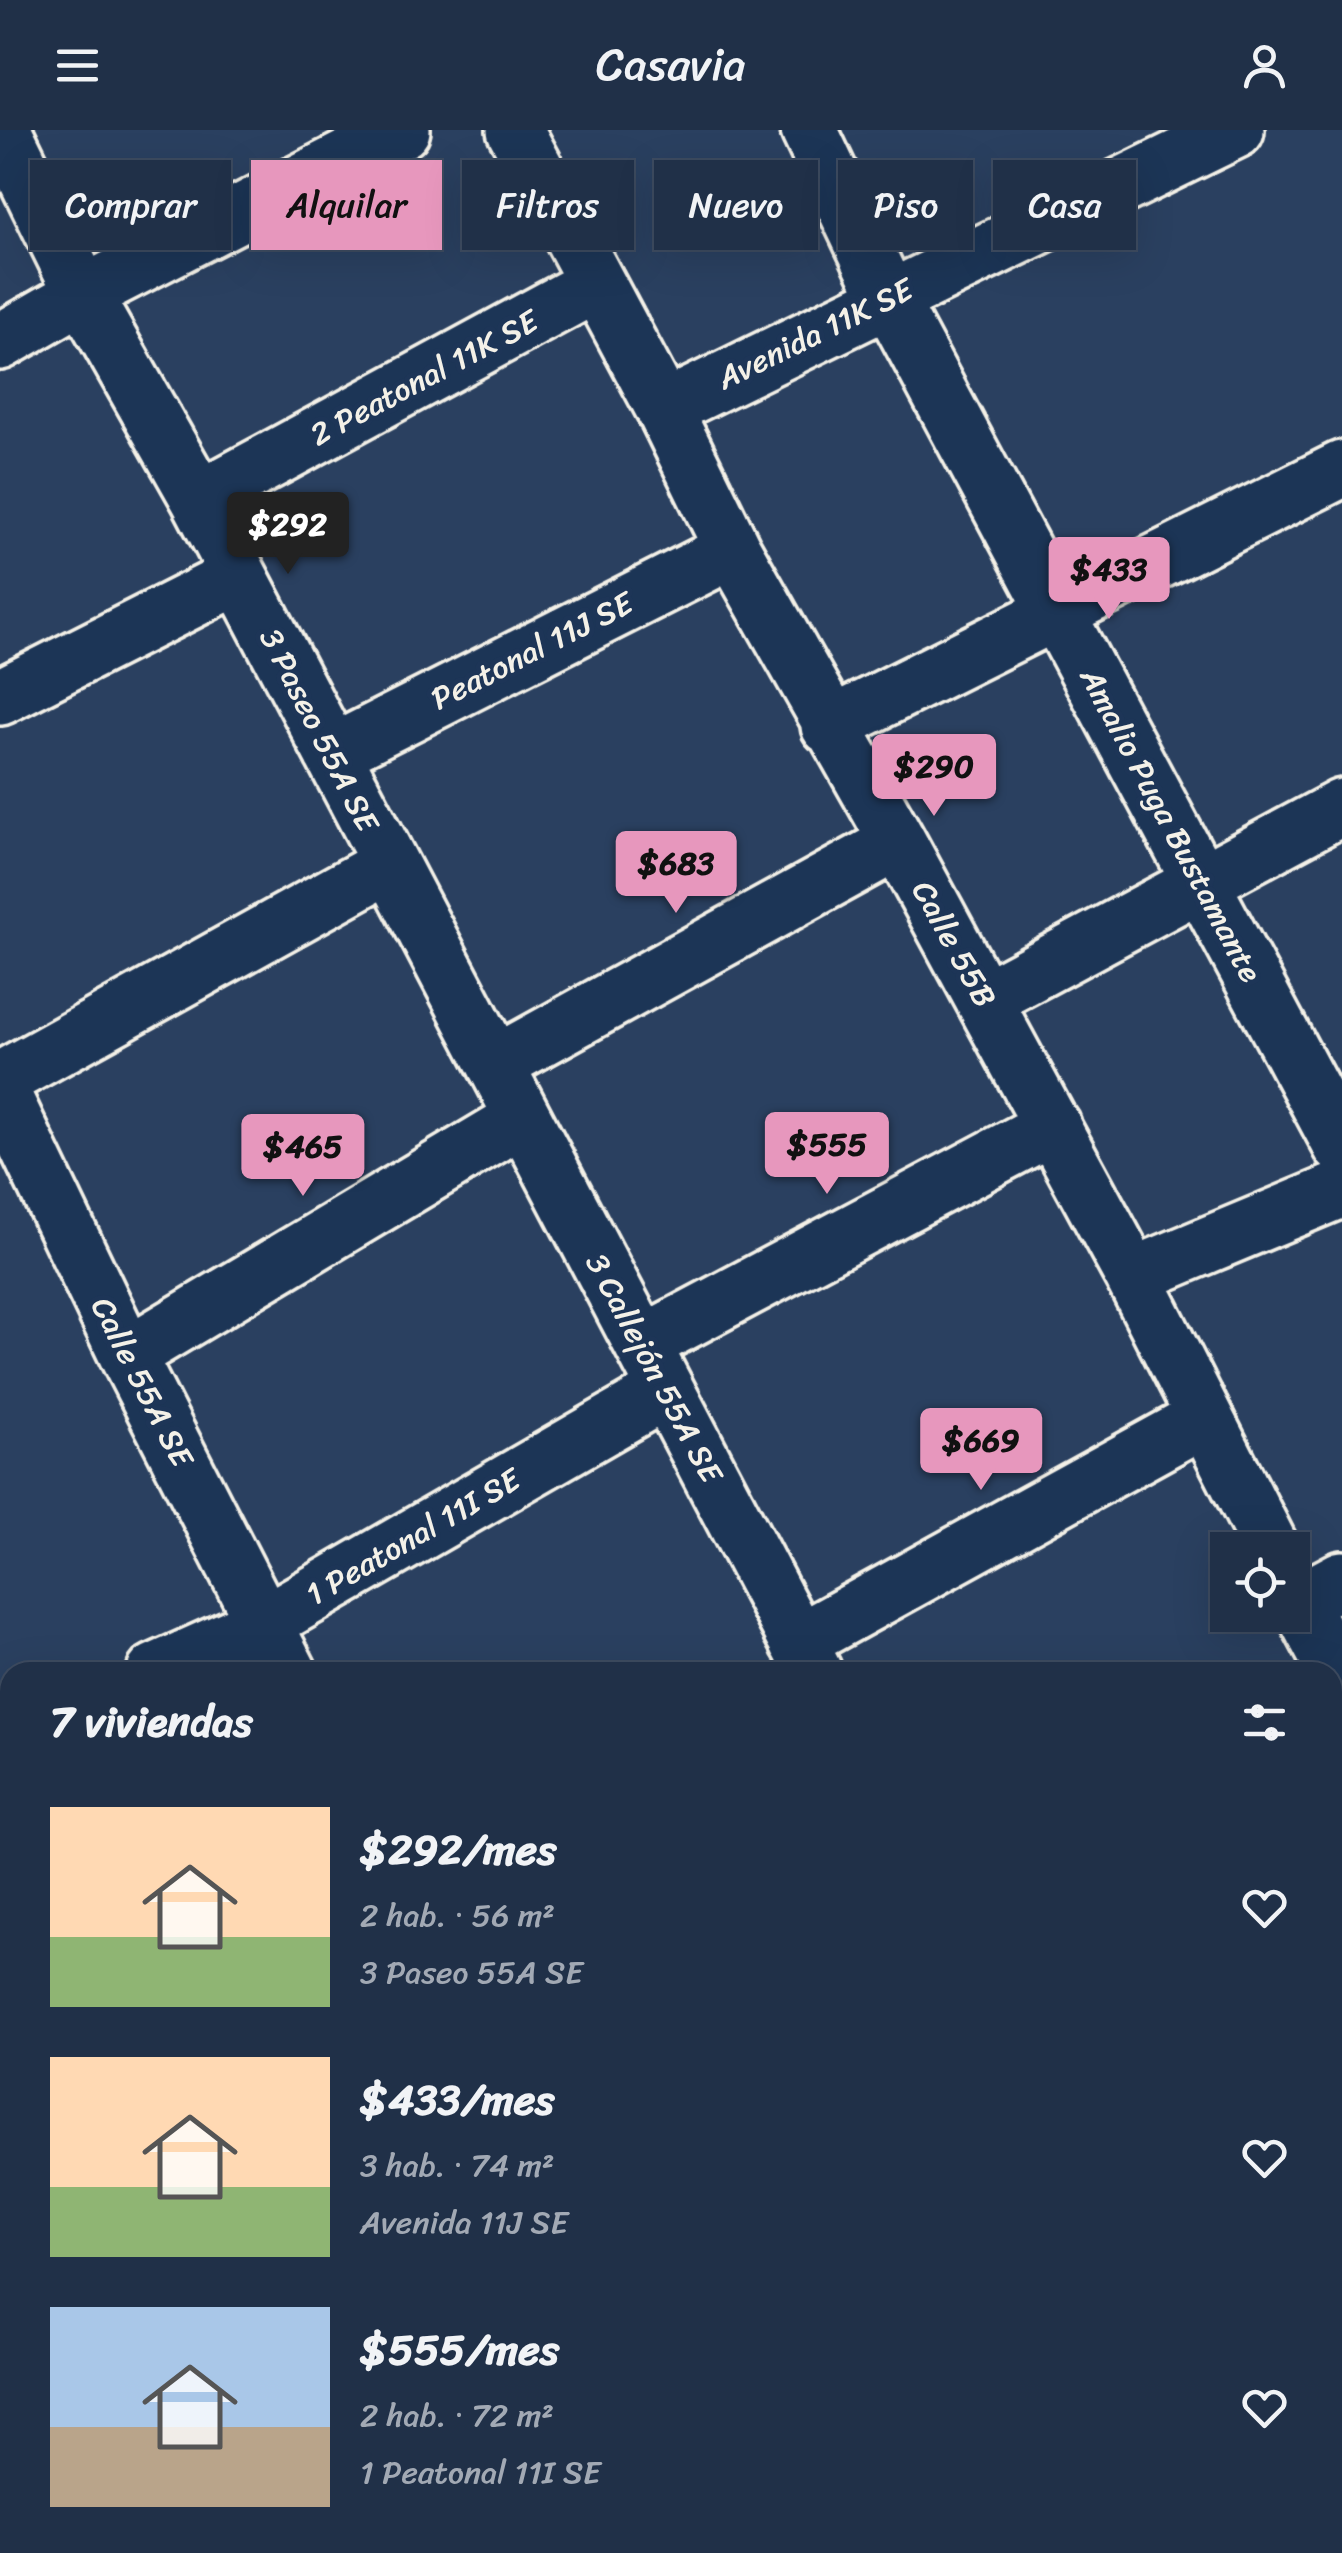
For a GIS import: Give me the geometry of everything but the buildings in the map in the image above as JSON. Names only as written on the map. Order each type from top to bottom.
[{"type":"street","name":"3 Paseo 55A SE","points":[[3,130],[83,294],[199,499],[495,1064]]},
{"type":"street","points":[[0,342],[83,294],[402,130]]},
{"type":"street","name":"Calle 55B","points":[[515,130],[664,409],[733,550],[829,726],[898,842],[1133,1276],[1263,1532]]},
{"type":"street","name":"Amalio Puga Bustamante","points":[[809,130],[888,297],[1203,880],[1342,1147]]},
{"type":"street","name":"Avenida 11K SE","points":[[664,409],[1236,130]]},
{"type":"street","name":"2 Peatonal 11K SE","points":[[199,499],[596,284]]},
{"type":"street","points":[[829,726],[1342,469]]},
{"type":"street","name":"Peatonal 11J SE","points":[[332,753],[733,550]]},
{"type":"street","points":[[0,697],[239,576]]},
{"type":"street","points":[[984,999],[1342,807]]},
{"type":"street","points":[[495,1064],[898,842]]},
{"type":"street","points":[[0,1080],[388,864]]},
{"type":"street","name":"3 Callejón 55A SE","points":[[495,1064],[806,1658]]},
{"type":"street","name":"Calle 55A SE","points":[[0,1090],[127,1355],[284,1662]]},
{"type":"street","points":[[127,1355],[523,1118]]},
{"type":"street","name":"1 Peatonal 11I SE","points":[[177,1662],[264,1623],[654,1367],[1053,1126]]},
{"type":"street","points":[[1133,1276],[1342,1189]]},
{"type":"street","points":[[806,1658],[1204,1418]]},
{"type":"street","points":[[1311,1591],[1335,1662]]}]
